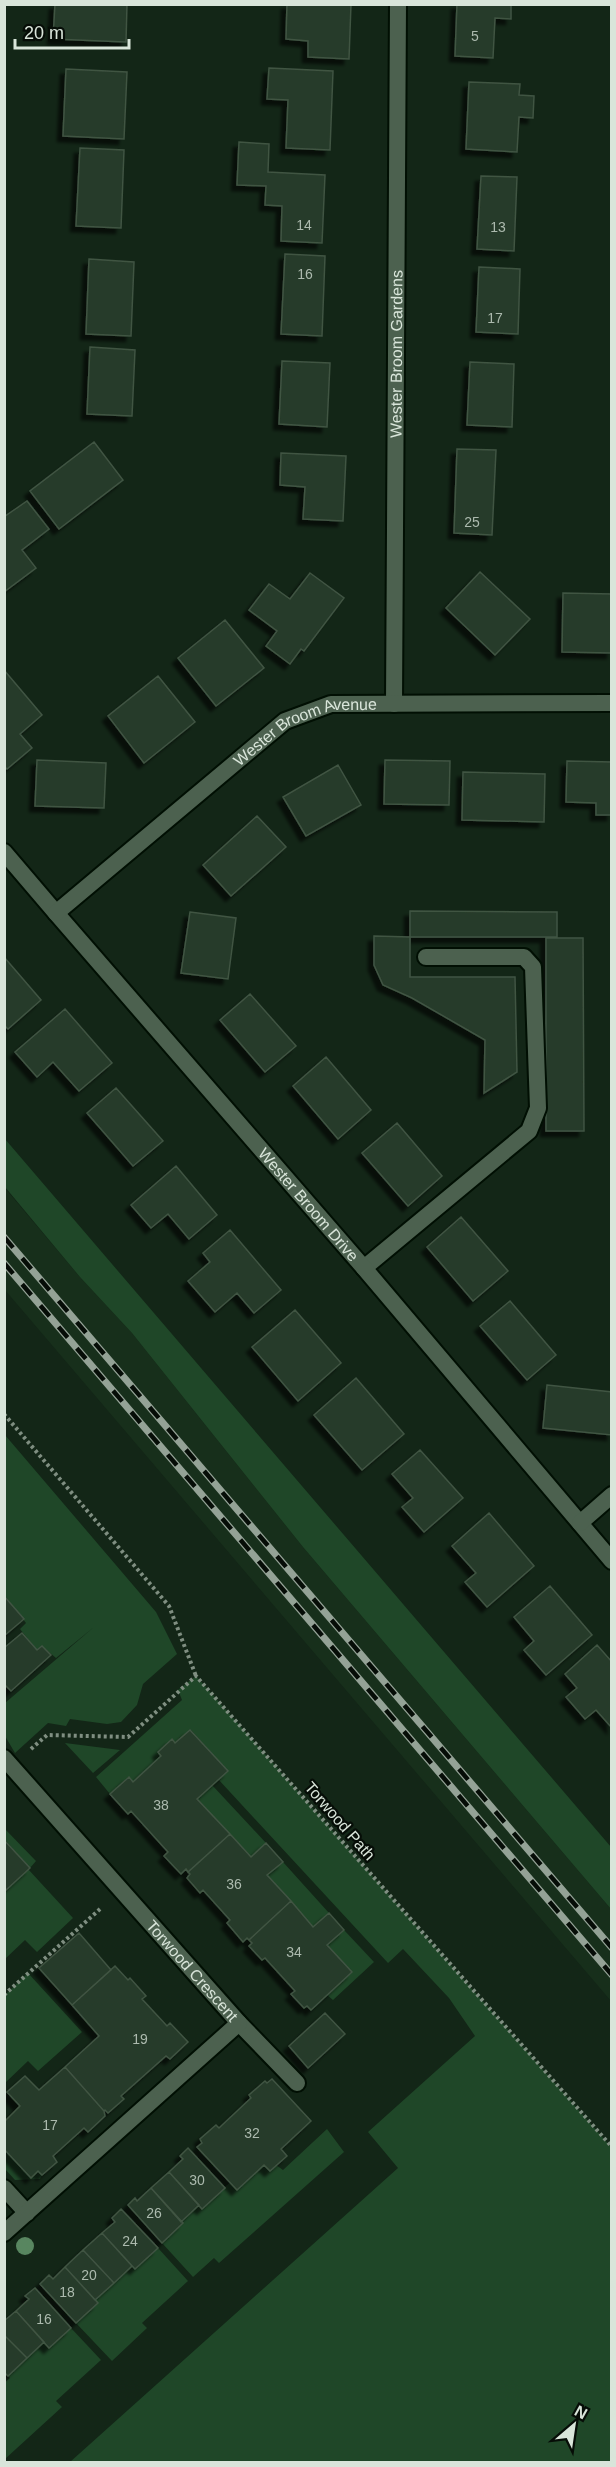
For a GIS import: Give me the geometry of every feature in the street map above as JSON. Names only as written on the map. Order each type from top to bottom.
[{"type":"street","name":"Wester Broom Gardens","points":[[394,704],[398,4]]},
{"type":"street","name":"Wester Broom Avenue","points":[[56,914],[285,721],[331,704],[612,703]]},
{"type":"street","name":"Wester Broom Drive","points":[[4,852],[364,1268],[612,1561]]},
{"type":"street","points":[[364,1268],[529,1131],[538,1108],[533,967],[524,957],[426,957]]},
{"type":"street","points":[[580,1523],[612,1495]]},
{"type":"street","name":"Torwood Crescent","points":[[4,2233],[239,2024],[8,1762]]},
{"type":"street","points":[[239,2024],[297,2083]]},
{"type":"street","points":[[4,2188],[27,2213]]},
{"type":"path","points":[[4,1414],[169,1606],[196,1676],[128,1737],[47,1735],[8,1762]]},
{"type":"path","name":"Torwood Path","points":[[196,1676],[612,2147]]},
{"type":"path","points":[[4,1995],[122,1889]]},
{"type":"shaded area","points":[[5,1139],[611,1847],[611,1909],[303,1547],[132,1333],[80,1277],[5,1187]]},
{"type":"shaded area","points":[[4,1187],[80,1277],[132,1333],[303,1547],[611,1909],[611,2001],[5,1290]]},
{"type":"shaded area","points":[[5,1435],[156,1612],[177,1654],[143,1684],[137,1705],[121,1722],[107,1724],[70,1719],[66,1726],[48,1723],[15,1753],[5,1736],[5,1703],[94,1627],[56,1658],[42,1646],[37,1650],[20,1629],[26,1623],[5,1596]]},
{"type":"shaded area","points":[[196,1676],[611,2147],[611,2462],[70,2462],[398,2168],[368,2132],[475,2036],[449,1998],[403,1949],[388,1963],[218,1779],[227,1770],[191,1730],[175,1743],[172,1740],[158,1752],[161,1756],[133,1782],[128,1777],[110,1794],[96,1777],[182,1700],[178,1690]]},
{"type":"shaded area","points":[[65,1743],[120,1750],[93,1773]]},
{"type":"shaded area","points":[[212,1785],[266,1843],[251,1857],[197,1799]]},
{"type":"shaded area","points":[[4,1828],[36,1861],[30,1868],[5,1840]]},
{"type":"shaded area","points":[[283,1862],[329,1913],[313,1927],[267,1875]]},
{"type":"shaded area","points":[[28,1869],[73,1918],[37,1952],[25,1940],[5,1959],[4,1888]]},
{"type":"shaded area","points":[[344,1930],[374,1962],[333,2000],[327,1995],[352,1972],[327,1945]]},
{"type":"shaded area","points":[[28,1973],[82,2032],[38,2071],[28,2061],[5,2083],[5,1995]]},
{"type":"shaded area","points":[[327,2129],[344,2152],[219,2263],[214,2258],[193,2277],[162,2243],[199,2205],[230,2183],[237,2190],[264,2165],[276,2165],[283,2170]]},
{"type":"shaded area","points":[[4,2149],[32,2177],[38,2171],[42,2175],[40,2179],[15,2180],[5,2169]]},
{"type":"shaded area","points":[[158,2248],[188,2281],[142,2323],[147,2328],[112,2361],[76,2323],[98,2303],[95,2300],[132,2266],[135,2269]]},
{"type":"shaded area","points":[[71,2328],[101,2360],[56,2401],[62,2407],[5,2459],[4,2383],[10,2378],[8,2376],[44,2342],[49,2347]]},
{"type":"building","points":[[55,4],[127,4],[126,42],[53,39]]},
{"type":"building","points":[[287,4],[351,4],[349,59],[308,57],[308,41],[286,39]]},
{"type":"building","points":[[457,4],[511,4],[511,19],[495,18],[493,58],[455,56]]},
{"type":"building","points":[[269,68],[333,71],[330,150],[286,148],[288,100],[267,99]]},
{"type":"building","points":[[66,69],[127,72],[124,139],[63,136]]},
{"type":"building","points":[[469,82],[520,84],[519,95],[534,96],[533,118],[519,117],[517,152],[466,149]]},
{"type":"building","points":[[239,142],[269,144],[268,172],[325,175],[322,243],[281,241],[282,206],[265,205],[266,186],[237,185]]},
{"type":"building","points":[[80,148],[124,150],[121,228],[76,226]]},
{"type":"building","points":[[481,176],[517,177],[514,251],[477,249]]},
{"type":"building","points":[[285,254],[325,256],[322,336],[281,334]]},
{"type":"building","points":[[89,259],[134,262],[131,336],[86,334]]},
{"type":"building","points":[[479,267],[520,269],[518,334],[476,332]]},
{"type":"building","points":[[90,347],[135,350],[132,416],[87,414]]},
{"type":"building","points":[[282,361],[330,363],[327,427],[279,424]]},
{"type":"building","points":[[470,362],[514,364],[512,427],[467,425]]},
{"type":"building","points":[[94,442],[123,480],[59,529],[30,491]]},
{"type":"building","points":[[457,449],[496,450],[492,535],[454,533]]},
{"type":"building","points":[[281,453],[346,456],[343,521],[303,519],[305,487],[280,485]]},
{"type":"building","points":[[27,501],[49,529],[22,550],[36,568],[4,592],[4,517]]},
{"type":"building","points":[[480,572],[530,619],[495,655],[446,608]]},
{"type":"building","points":[[310,573],[344,598],[304,651],[301,649],[290,664],[266,646],[277,631],[249,610],[269,584],[290,599]]},
{"type":"building","points":[[563,593],[612,594],[612,653],[562,652]]},
{"type":"building","points":[[225,620],[264,668],[216,706],[178,658]]},
{"type":"building","points":[[4,670],[42,715],[20,734],[32,748],[7,769],[4,766]]},
{"type":"building","points":[[158,676],[195,722],[144,763],[108,716]]},
{"type":"building","points":[[37,760],[106,763],[104,808],[35,806]]},
{"type":"building","points":[[385,760],[450,761],[449,805],[384,804]]},
{"type":"building","points":[[567,761],[612,762],[612,815],[596,815],[596,803],[566,802]]},
{"type":"building","points":[[338,765],[361,805],[306,836],[283,797]]},
{"type":"building","points":[[463,772],[545,774],[544,822],[462,820]]},
{"type":"building","points":[[257,816],[286,847],[231,896],[203,865]]},
{"type":"building","points":[[410,911],[557,912],[557,937],[410,937]]},
{"type":"building","points":[[190,912],[236,918],[228,979],[181,973]]},
{"type":"building","points":[[374,936],[410,937],[410,977],[515,977],[517,1072],[484,1093],[485,1040],[412,998],[383,985],[374,965]]},
{"type":"building","points":[[546,938],[583,938],[584,1131],[546,1131]]},
{"type":"building","points":[[4,957],[41,1000],[8,1029],[4,1025]]},
{"type":"building","points":[[250,994],[296,1046],[265,1072],[220,1020]]},
{"type":"building","points":[[65,1009],[112,1063],[79,1091],[53,1062],[37,1077],[15,1052]]},
{"type":"building","points":[[326,1057],[371,1110],[338,1139],[293,1086]]},
{"type":"building","points":[[116,1088],[163,1141],[133,1166],[87,1113]]},
{"type":"building","points":[[397,1123],[442,1176],[408,1206],[362,1153]]},
{"type":"building","points":[[176,1166],[217,1215],[189,1239],[168,1214],[151,1228],[131,1205]]},
{"type":"building","points":[[461,1217],[508,1271],[473,1301],[427,1247]]},
{"type":"building","points":[[230,1230],[281,1290],[254,1313],[237,1293],[215,1312],[188,1281],[210,1262],[203,1253]]},
{"type":"building","points":[[510,1301],[556,1355],[527,1380],[480,1326]]},
{"type":"building","points":[[295,1310],[341,1363],[298,1401],[252,1347]]},
{"type":"building","points":[[356,1378],[404,1434],[362,1470],[314,1415]]},
{"type":"building","points":[[547,1385],[612,1392],[612,1435],[543,1428]]},
{"type":"building","points":[[420,1450],[463,1498],[424,1532],[402,1507],[413,1498],[392,1474]]},
{"type":"building","points":[[489,1513],[534,1566],[487,1607],[465,1582],[476,1573],[452,1546]]},
{"type":"building","points":[[550,1586],[592,1635],[546,1675],[524,1650],[534,1641],[514,1617]]},
{"type":"building","points":[[4,1596],[24,1619],[4,1636]]},
{"type":"building","points":[[22,1633],[37,1650],[42,1646],[51,1655],[11,1691],[4,1684],[4,1648]]},
{"type":"building","points":[[597,1645],[612,1662],[612,1728],[596,1710],[585,1719],[566,1697],[577,1688],[565,1674]]},
{"type":"building","points":[[190,1730],[228,1771],[197,1799],[230,1834],[188,1872],[186,1869],[181,1874],[164,1856],[168,1852],[131,1811],[128,1814],[110,1794],[129,1777],[133,1782],[161,1756],[158,1752],[172,1739],[175,1743]]},
{"type":"building","points":[[230,1834],[251,1857],[266,1843],[283,1862],[267,1875],[291,1901],[249,1940],[247,1938],[243,1942],[227,1923],[230,1920],[203,1890],[200,1893],[187,1878],[190,1874],[188,1872]]},
{"type":"building","points":[[4,1840],[30,1868],[6,1890],[4,1888]]},
{"type":"building","points":[[291,1901],[313,1927],[329,1913],[344,1930],[327,1945],[352,1972],[311,2010],[307,2006],[304,2008],[291,1994],[295,1991],[265,1958],[262,1960],[249,1946],[252,1943],[249,1940]]},
{"type":"building","points":[[79,1933],[111,1970],[72,2005],[39,1968]]},
{"type":"building","points":[[115,1966],[128,1980],[130,1978],[146,1996],[142,1999],[167,2026],[170,2023],[188,2042],[170,2059],[166,2056],[121,2096],[124,2099],[108,2113],[65,2067],[99,2036],[72,2005]]},
{"type":"building","points":[[325,2013],[345,2034],[308,2068],[289,2046]]},
{"type":"building","points":[[65,2067],[104,2111],[105,2116],[88,2132],[84,2128],[53,2156],[57,2162],[42,2175],[38,2171],[31,2178],[4,2149],[4,2122],[20,2106],[7,2092],[25,2076],[39,2090]]},
{"type":"building","points":[[272,2079],[311,2121],[281,2149],[287,2156],[270,2171],[264,2165],[237,2190],[197,2147],[202,2143],[200,2139],[216,2125],[219,2128],[251,2098],[249,2095],[265,2081],[267,2083]]},
{"type":"building","points":[[188,2148],[225,2188],[202,2209],[169,2172],[183,2159],[180,2156]]},
{"type":"building","points":[[169,2172],[199,2205],[181,2222],[151,2188]]},
{"type":"building","points":[[151,2188],[183,2223],[162,2243],[128,2205],[135,2198],[137,2201]]},
{"type":"building","points":[[121,2209],[158,2248],[135,2269],[102,2233],[115,2222],[112,2218]]},
{"type":"building","points":[[102,2233],[132,2266],[114,2283],[83,2250]]},
{"type":"building","points":[[83,2250],[114,2283],[95,2300],[65,2267]]},
{"type":"building","points":[[65,2267],[98,2303],[76,2323],[40,2284],[49,2275],[53,2279]]},
{"type":"building","points":[[35,2288],[71,2328],[49,2348],[16,2311],[29,2299],[25,2296]]},
{"type":"building","points":[[16,2311],[44,2342],[27,2358],[4,2335],[4,2321]]},
{"type":"building","points":[[4,2335],[27,2358],[8,2376],[4,2372]]},
{"type":"railway","points":[[4,1237],[612,1948]]},
{"type":"railway","points":[[4,1263],[612,1975]]}]
